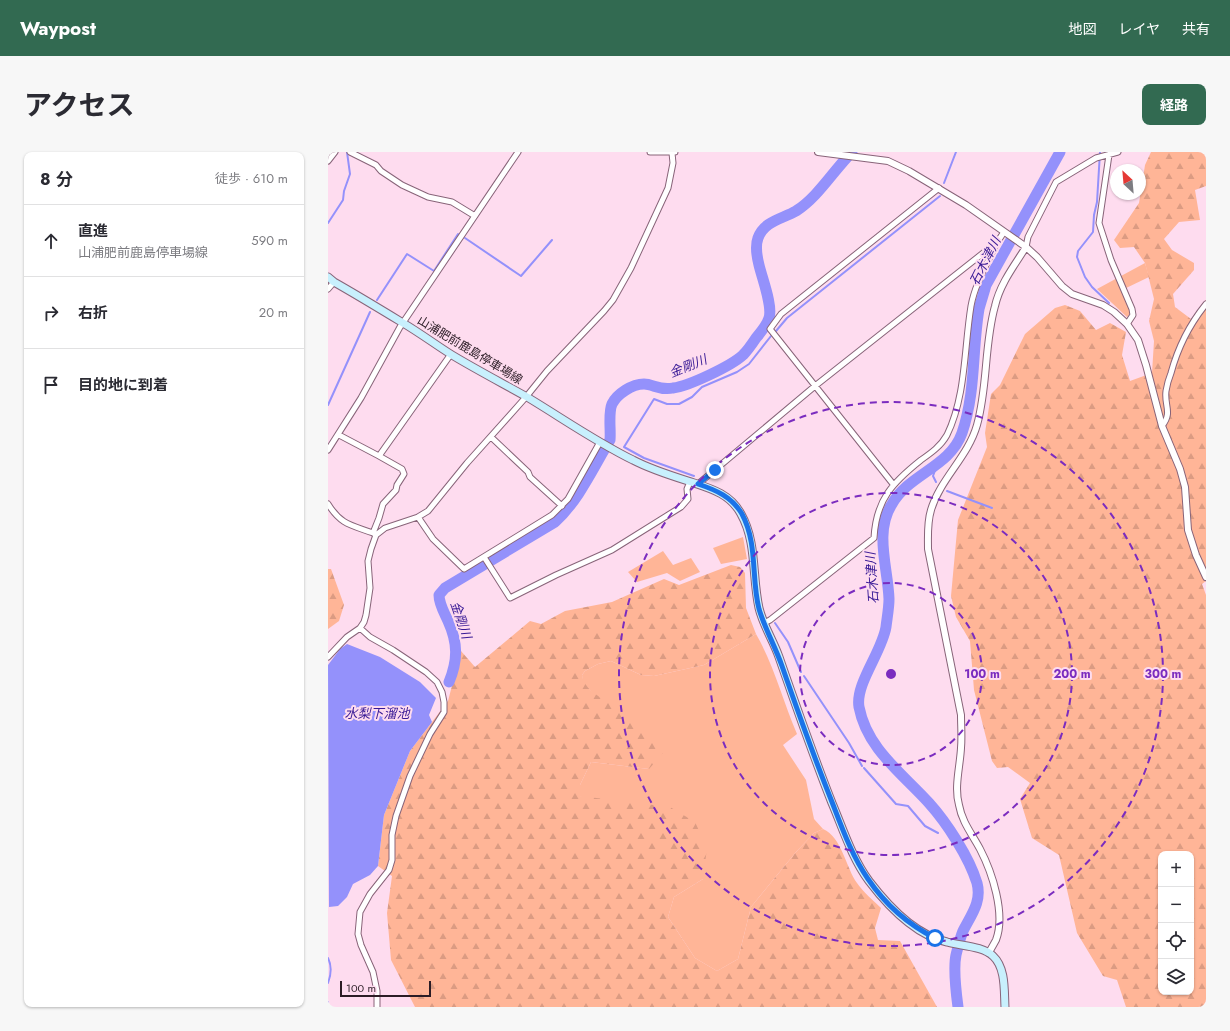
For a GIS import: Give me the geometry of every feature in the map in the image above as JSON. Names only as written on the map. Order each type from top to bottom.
[{"type":"main road","name":"山浦肥前鹿島停車場線","points":[[330,279],[613,450],[647,467],[690,482]]},
{"type":"main road","points":[[690,482],[712,489],[731,500],[742,515],[751,542],[759,608],[764,623],[777,650],[806,737],[848,842],[868,879],[880,895],[905,920],[921,931],[946,942],[969,946],[989,953],[995,957],[1000,967],[1005,1007]]},
{"type":"street","points":[[328,161],[335,152]]},
{"type":"street","points":[[350,152],[376,165],[381,172],[402,184],[428,197],[452,202],[475,216]]},
{"type":"street","points":[[328,450],[339,435],[361,398],[400,328],[518,152]]},
{"type":"street","points":[[328,504],[335,515],[346,524],[374,534],[393,524],[418,517],[428,511],[547,371],[604,311],[617,294],[668,188],[673,163],[673,152],[650,152]]},
{"type":"street","points":[[818,152],[859,156],[888,161],[910,171],[939,188],[1026,247],[1037,257],[1062,286],[1072,294],[1103,305],[1114,312],[1127,324],[1138,340],[1162,426],[1180,469],[1185,486],[1188,530],[1196,555],[1206,577]]},
{"type":"street","points":[[989,953],[996,939],[999,928],[999,911],[995,886],[990,871],[979,847],[965,824],[958,805],[957,792],[962,736],[961,715],[928,549],[928,522],[931,508],[939,492],[970,444],[977,426],[983,401],[992,320],[1000,289],[1026,247],[1028,237],[1056,182],[1104,155],[1118,152]]},
{"type":"street","points":[[1104,155],[1099,223],[1111,260],[1132,309],[1133,314],[1127,324]]},
{"type":"street","points":[[893,484],[770,329],[781,314],[939,188]]},
{"type":"street","points":[[764,623],[770,620],[874,538],[878,509],[893,484],[935,450],[946,436],[956,413],[971,305],[978,282],[996,244],[1005,232]]},
{"type":"street","points":[[698,484],[816,386],[996,244]]},
{"type":"street","points":[[328,289],[330,279]]},
{"type":"street","points":[[1162,426],[1167,420],[1169,412],[1166,390],[1175,359],[1184,336],[1206,304]]},
{"type":"street","points":[[379,456],[452,354]]},
{"type":"street","points":[[328,657],[347,637],[360,628],[366,615],[370,588],[368,561],[374,534],[380,518],[382,504],[396,490],[397,485],[404,474],[402,469],[339,435]]},
{"type":"street","points":[[491,437],[528,472],[530,477],[562,506]]},
{"type":"street","points":[[418,517],[433,539],[464,569],[552,515],[562,506],[568,499],[600,442]]},
{"type":"street","points":[[484,557],[510,598],[556,575],[612,550],[681,507],[688,499],[687,489],[690,482]]},
{"type":"street","points":[[360,628],[370,637],[426,672],[437,682],[442,692],[444,702],[444,712],[430,734],[410,776],[396,816],[392,835],[392,860],[389,870],[363,904],[360,912],[358,934],[373,972],[377,991],[377,1007]]},
{"type":"green space","points":[[1151,152],[1206,152],[1206,186],[1195,190],[1200,220],[1179,222],[1164,239],[1172,250],[1194,263],[1194,270],[1173,294],[1175,307],[1191,319],[1206,300],[1206,581],[1202,584],[1206,595],[1206,1007],[1126,1007],[1117,980],[1103,976],[1077,933],[1059,855],[1032,838],[1020,799],[1030,783],[1008,767],[997,768],[992,761],[974,690],[970,641],[956,617],[951,596],[958,520],[987,447],[985,433],[991,394],[1000,385],[1025,334],[1055,308],[1065,305],[1080,311],[1096,330],[1110,323],[1126,332],[1122,355],[1130,381],[1152,373],[1154,341],[1149,321],[1154,299],[1145,263],[1134,247],[1120,248],[1114,240],[1139,203],[1139,200],[1146,200],[1145,164]]},
{"type":"green space","points":[[1145,263],[1149,277],[1122,290],[1132,312],[1127,317],[1097,289]]},
{"type":"green space","points":[[743,537],[747,559],[721,564],[713,548]]},
{"type":"green space","points":[[663,551],[673,565],[691,558],[700,572],[680,581],[667,573],[637,582],[628,572]]},
{"type":"green space","points":[[731,565],[740,567],[745,573],[746,608],[756,634],[704,665],[654,676],[641,675],[611,661],[598,664],[585,671],[582,675],[588,688],[599,697],[619,708],[663,753],[649,769],[591,762],[580,785],[580,796],[670,807],[695,822],[707,848],[703,879],[674,897],[668,917],[695,958],[717,971],[738,959],[751,907],[796,852],[814,833],[823,829],[835,839],[853,877],[859,886],[881,908],[875,928],[878,940],[900,941],[937,1007],[415,1007],[391,960],[387,913],[392,876],[378,866],[384,815],[410,751],[448,701],[461,651],[475,667],[530,621],[541,624],[565,611],[612,602],[664,579],[679,585]]},
{"type":"green space","points":[[328,569],[331,569],[344,605],[339,621],[328,629]]},
{"type":"green space","points":[[756,634],[773,671],[797,734],[783,745],[806,780],[814,819],[823,829],[814,833],[796,852],[751,907],[738,959],[717,971],[695,958],[668,917],[674,897],[703,879],[580,796],[580,785],[591,762],[649,769],[590,690],[583,683],[582,675],[585,671],[598,664],[611,661],[641,675],[654,676],[704,665]]},
{"type":"water","name":"水梨下溜池","points":[[347,644],[380,657],[420,682],[436,698],[429,715],[432,722],[410,751],[384,815],[378,866],[370,875],[353,884],[347,897],[338,906],[329,907],[328,665],[340,649]]},
{"type":"waterway","points":[[328,223],[343,200],[344,191],[350,174],[347,152]]},
{"type":"waterway","name":"金剛川","points":[[449,682],[454,666],[456,652],[454,637],[441,605],[439,595],[445,588],[555,522],[564,513],[585,483],[610,440],[611,408],[614,400],[621,393],[639,384],[647,384],[664,389],[689,384],[720,370],[745,353],[765,326],[770,313],[770,306],[756,248],[761,232],[769,224],[796,211],[811,199],[852,152]]},
{"type":"waterway","points":[[944,183],[956,152]]},
{"type":"waterway","name":"石木津川","points":[[958,1007],[955,961],[962,934],[977,902],[977,883],[969,862],[943,820],[929,803],[887,760],[870,736],[863,722],[859,707],[859,698],[861,688],[880,647],[886,627],[889,599],[883,538],[887,515],[899,494],[908,485],[948,454],[956,445],[962,433],[970,402],[979,309],[986,285],[1060,152]]},
{"type":"waterway","points":[[1100,152],[1097,202],[1094,215],[1093,232],[1078,251],[1077,257],[1085,277],[1092,287],[1109,303]]},
{"type":"waterway","points":[[776,331],[787,318],[940,196]]},
{"type":"waterway","points":[[377,300],[407,254],[434,271],[458,234]]},
{"type":"waterway","points":[[465,238],[521,276],[552,240]]},
{"type":"waterway","points":[[328,405],[370,312]]},
{"type":"waterway","points":[[694,476],[644,458],[624,447],[654,399],[667,404],[679,404],[692,397],[702,387],[737,372],[749,364],[771,336]]},
{"type":"waterway","points":[[936,482],[933,476],[937,465]]},
{"type":"waterway","points":[[947,491],[992,508]]},
{"type":"waterway","points":[[775,623],[788,642],[801,672]]},
{"type":"waterway","points":[[804,676],[849,743],[862,766]]},
{"type":"waterway","points":[[864,768],[896,804],[908,806],[925,826],[938,833]]},
{"type":"waterway","points":[[328,958],[331,970],[328,983]]},
{"type":"waterway","points":[[328,1002],[328,1007]]},
{"type":"route","points":[[715,470],[698,484],[712,489],[731,500],[742,515],[751,542],[759,608],[764,623],[777,650],[806,737],[848,842],[868,879],[880,895],[905,920],[921,931],[935,938]]}]
